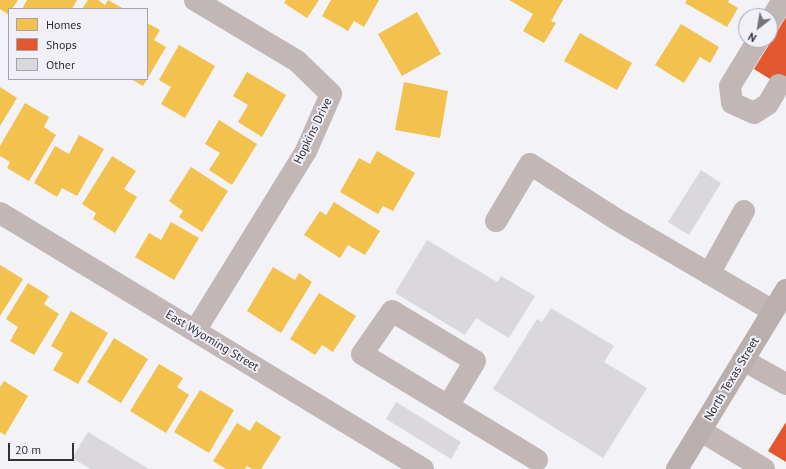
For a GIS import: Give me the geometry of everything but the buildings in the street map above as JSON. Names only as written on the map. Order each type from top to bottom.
[{"type":"main road","name":"North Texas Street","points":[[677,469],[786,290]]},
{"type":"street","name":"Hopkins Drive","points":[[195,0],[297,61],[331,94],[306,151],[196,331]]},
{"type":"street","points":[[753,48],[730,86],[732,103],[754,113],[768,104],[779,85]]},
{"type":"street","points":[[496,221],[530,164],[616,219],[773,311]]},
{"type":"street","points":[[709,274],[744,211]]},
{"type":"street","name":"East Wyoming Street","points":[[0,213],[423,469]]},
{"type":"street","points":[[448,406],[475,361],[392,311],[362,354],[448,406],[540,466]]},
{"type":"street","points":[[744,360],[786,384]]},
{"type":"street","points":[[701,431],[764,469]]}]
